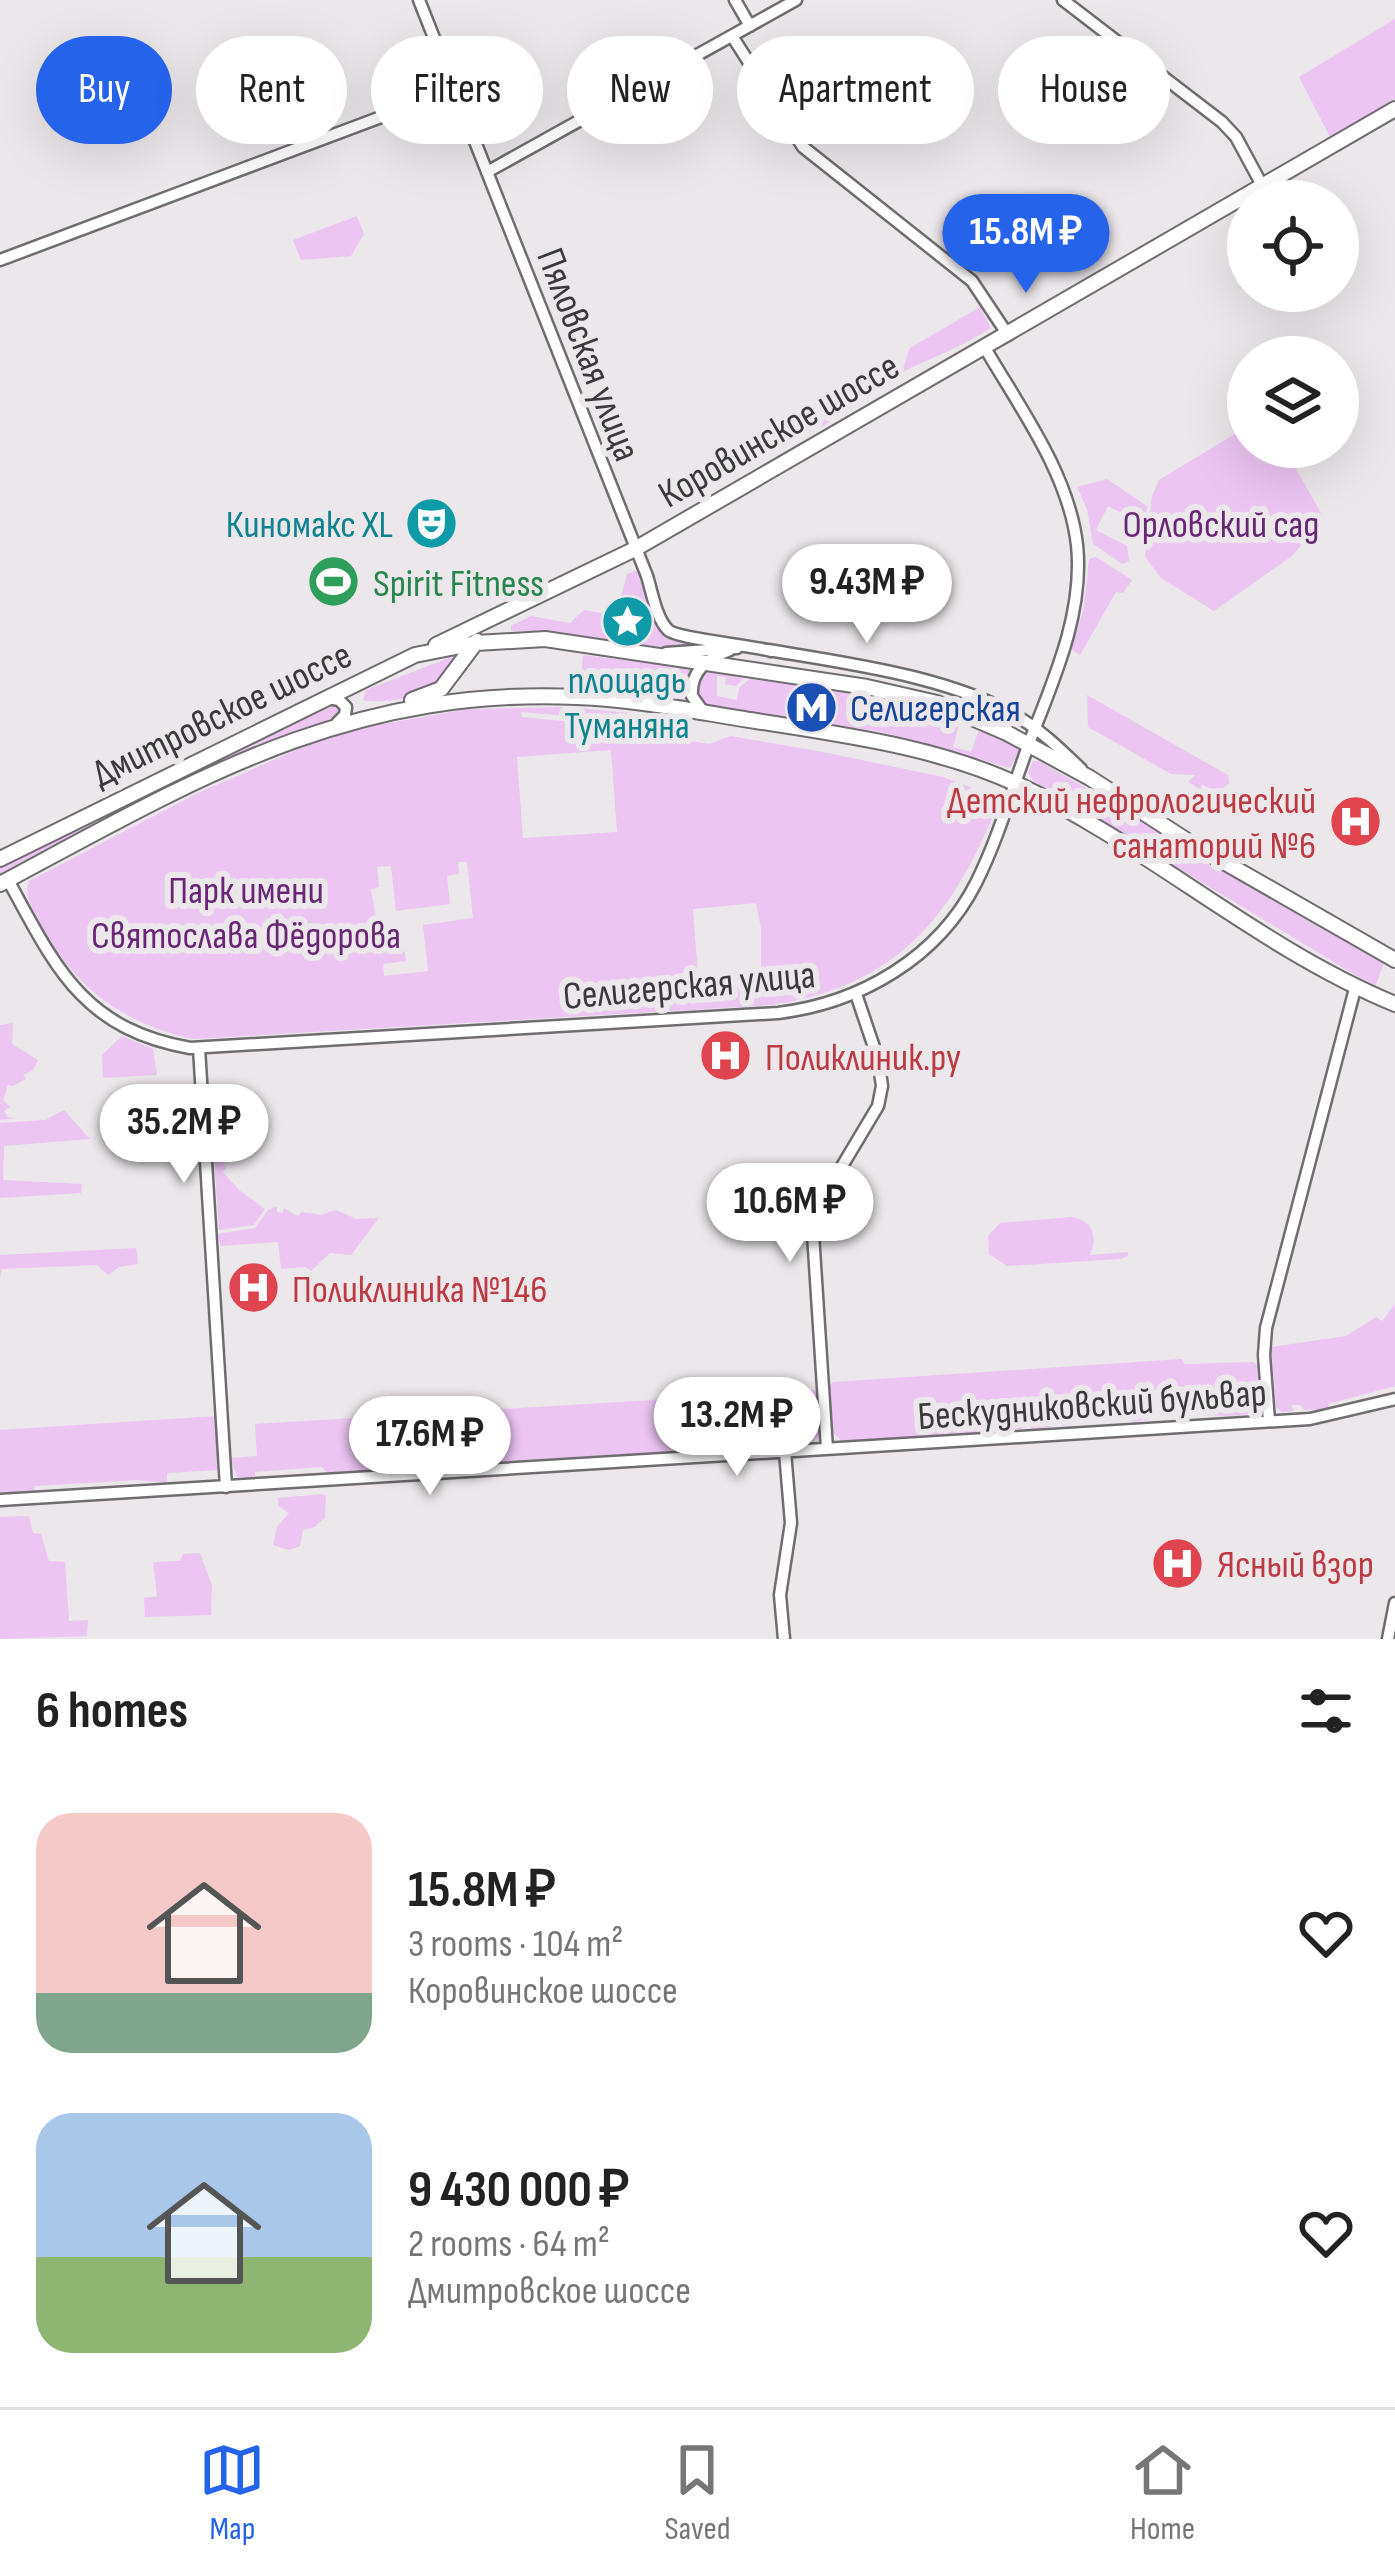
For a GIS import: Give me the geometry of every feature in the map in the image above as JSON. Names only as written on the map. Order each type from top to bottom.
[{"type":"main road","name":"Коровинское шоссе","points":[[1275,180],[1395,109]]},
{"type":"main road","name":"Коровинское шоссе","points":[[415,655],[635,549],[1227,208]]},
{"type":"main road","name":"Коровинское шоссе","points":[[476,643],[500,616]]},
{"type":"main road","name":"Дмитровское шоссе","points":[[0,859],[415,655],[476,643],[545,639],[897,692],[980,720],[1090,778],[1189,842],[1395,959]]},
{"type":"main road","name":"Дмитровское шоссе","points":[[4,882],[209,774],[334,724],[441,689],[476,643]]},
{"type":"main road","points":[[366,679],[356,696],[359,704],[375,711]]},
{"type":"main road","name":"Дмитровское шоссе","points":[[375,711],[462,700],[553,696],[627,701],[880,742],[1015,783],[1356,986],[1395,1004]]},
{"type":"street","name":"Пяловская улица","points":[[419,0],[433,36]]},
{"type":"street","points":[[736,0],[750,26]]},
{"type":"street","points":[[487,172],[796,0]]},
{"type":"street","points":[[1063,0],[1222,122],[1236,137],[1259,180]]},
{"type":"street","points":[[732,36],[803,147],[972,280],[1008,334]]},
{"type":"street","points":[[0,260],[371,121]]},
{"type":"street","name":"Пяловская улица","points":[[475,144],[661,619],[671,633],[771,651]]},
{"type":"street","name":"Селигерская улица","points":[[4,882],[49,957],[89,1004],[140,1034],[199,1048],[778,1013],[856,994],[914,958],[952,920],[975,886],[1045,702],[1076,598],[1076,533],[1064,493],[985,347]]},
{"type":"street","points":[[712,714],[698,707],[691,693],[694,678],[706,662],[739,648]]},
{"type":"street","points":[[651,654],[739,648],[771,651],[948,689],[1012,713],[1090,778]]},
{"type":"street","points":[[320,700],[332,698],[344,704],[345,715],[334,724]]},
{"type":"street","points":[[1012,713],[1032,711],[1045,702]]},
{"type":"street","points":[[1269,1421],[1264,1355],[1268,1319],[1356,986]]},
{"type":"street","points":[[827,1449],[813,1234],[830,1188],[881,1093],[878,1059],[856,994]]},
{"type":"street","points":[[199,1048],[226,1486]]},
{"type":"street","name":"Бескудниковский бульвар","points":[[0,1500],[1331,1417],[1395,1399]]},
{"type":"street","points":[[784,1639],[780,1595],[791,1523],[785,1452]]},
{"type":"street","points":[[1388,1639],[1395,1603]]},
{"type":"green space","points":[[1395,19],[1395,99],[1330,137],[1299,77]]},
{"type":"green space","points":[[357,216],[364,234],[351,256],[301,260],[293,240]]},
{"type":"green space","points":[[980,307],[991,328],[902,372],[910,348]]},
{"type":"green space","points":[[860,377],[869,394],[864,400],[813,432],[799,410]]},
{"type":"green space","points":[[790,416],[806,435],[751,466],[739,444]]},
{"type":"green space","name":"Орловский сад","points":[[1227,439],[1227,468],[1296,468],[1324,519],[1292,556],[1214,611],[1161,578],[1145,557],[1152,496],[1159,480]]},
{"type":"green space","points":[[1107,479],[1147,506],[1144,525],[1108,506],[1096,530],[1127,546],[1129,561],[1122,564],[1093,544],[1087,509],[1077,487]]},
{"type":"green space","points":[[1096,557],[1132,580],[1123,593],[1116,592],[1080,655],[1071,649],[1084,608],[1089,559]]},
{"type":"green space","points":[[638,570],[665,635],[699,644],[664,648],[562,633],[511,631],[511,626],[531,616],[570,623],[584,610],[616,616],[627,574]]},
{"type":"green space","points":[[456,655],[445,678],[421,693],[363,700],[366,690]]},
{"type":"green space","points":[[583,655],[696,669],[692,704],[585,686],[581,682]]},
{"type":"green space","points":[[711,671],[744,678],[736,686],[717,676],[717,696],[737,700],[739,688],[752,677],[900,701],[957,719],[953,747],[971,752],[980,727],[1017,744],[1020,750],[1010,768],[882,732],[705,706],[696,687],[699,678]]},
{"type":"green space","points":[[1087,695],[1228,775],[1229,783],[1218,793],[1202,784],[1201,790],[1188,782],[1195,775],[1171,774],[1088,727]]},
{"type":"green space","points":[[333,706],[339,710],[334,717],[207,768],[0,876],[0,868],[205,761]]},
{"type":"green space","name":"Парк имени Святослава Фёдорова","points":[[567,707],[631,713],[631,721],[521,712],[522,717],[655,730],[664,737],[710,744],[730,736],[823,752],[943,777],[994,796],[997,807],[959,883],[913,941],[852,982],[771,1005],[193,1039],[123,1013],[85,984],[54,946],[30,903],[29,881],[198,793],[338,732],[468,709]],"holes":[[[611,750],[617,832],[523,838],[517,757]],[[458,862],[467,862],[473,918],[423,925],[428,971],[384,976],[383,964],[406,961],[403,938],[380,941],[371,889],[379,887],[377,867],[391,866],[396,911],[450,904],[447,876],[459,874]],[[756,903],[761,971],[698,976],[693,909]]]},
{"type":"green space","points":[[1033,761],[1385,960],[1375,987],[1034,781],[1028,773]]},
{"type":"green space","points":[[13,1023],[12,1044],[38,1060],[23,1075],[26,1079],[8,1085],[3,1100],[10,1107],[4,1111],[16,1118],[0,1120],[0,1025]]},
{"type":"green space","points":[[122,1036],[153,1049],[157,1075],[103,1078],[102,1055]]},
{"type":"green space","points":[[64,1110],[90,1139],[4,1146],[3,1180],[82,1184],[81,1193],[0,1198],[0,1123],[45,1120]]},
{"type":"green space","points":[[217,1157],[239,1190],[265,1209],[254,1225],[219,1230]]},
{"type":"green space","points":[[277,1206],[277,1212],[284,1208],[298,1216],[336,1210],[357,1219],[379,1218],[351,1255],[330,1253],[311,1271],[306,1267],[281,1269],[278,1242],[221,1246],[217,1234],[255,1228]]},
{"type":"green space","points":[[1071,1217],[1092,1230],[1090,1255],[1128,1252],[1128,1256],[1007,1266],[989,1254],[988,1236],[1000,1223]]},
{"type":"green space","points":[[136,1248],[138,1264],[119,1267],[108,1275],[97,1265],[2,1269],[0,1277],[0,1255]]},
{"type":"green space","points":[[1395,1304],[1395,1386],[1328,1404],[1331,1409],[1304,1410],[1291,1405],[1294,1411],[1282,1412],[1276,1407],[1271,1347],[1346,1336],[1376,1317],[1382,1321]]},
{"type":"green space","points":[[1182,1359],[1184,1364],[1254,1362],[1260,1409],[1231,1416],[1200,1415],[1199,1409],[1155,1411],[1155,1418],[1133,1422],[1128,1416],[1062,1420],[1065,1427],[1056,1421],[1047,1422],[1051,1427],[1032,1429],[1021,1423],[1023,1429],[1008,1430],[1005,1424],[986,1426],[987,1432],[842,1441],[831,1431],[828,1387],[833,1382]]},
{"type":"green space","points":[[818,1390],[819,1436],[809,1444],[327,1473],[322,1467],[255,1472],[255,1478],[237,1477],[230,1458],[257,1456],[255,1424]]},
{"type":"green space","points":[[216,1416],[219,1470],[167,1473],[167,1483],[138,1480],[35,1486],[34,1491],[0,1493],[0,1430]]},
{"type":"green space","points":[[326,1496],[325,1517],[303,1530],[300,1546],[289,1550],[273,1545],[277,1527],[289,1513],[278,1506],[278,1498]]},
{"type":"green space","points":[[29,1516],[33,1533],[41,1534],[49,1561],[65,1562],[69,1621],[88,1620],[87,1636],[0,1639],[0,1517]]},
{"type":"green space","points":[[200,1553],[212,1586],[211,1615],[145,1617],[144,1598],[157,1596],[153,1562],[180,1561],[183,1554]]},
{"type":"place","name":"Киномакс XL","points":[[432,523]]},
{"type":"place","name":"Spirit Fitness","points":[[334,582]]},
{"type":"place","name":"площадь Туманяна","points":[[627,622]]},
{"type":"place","name":"Селигерская","points":[[811,707]]},
{"type":"place","name":"Детский нефрологический санаторий №6","points":[[1355,821]]},
{"type":"place","name":"Поликлиник.ру","points":[[726,1056]]},
{"type":"place","name":"Поликлиника №146","points":[[253,1288]]},
{"type":"place","name":"Ясный взор","points":[[1178,1563]]}]
